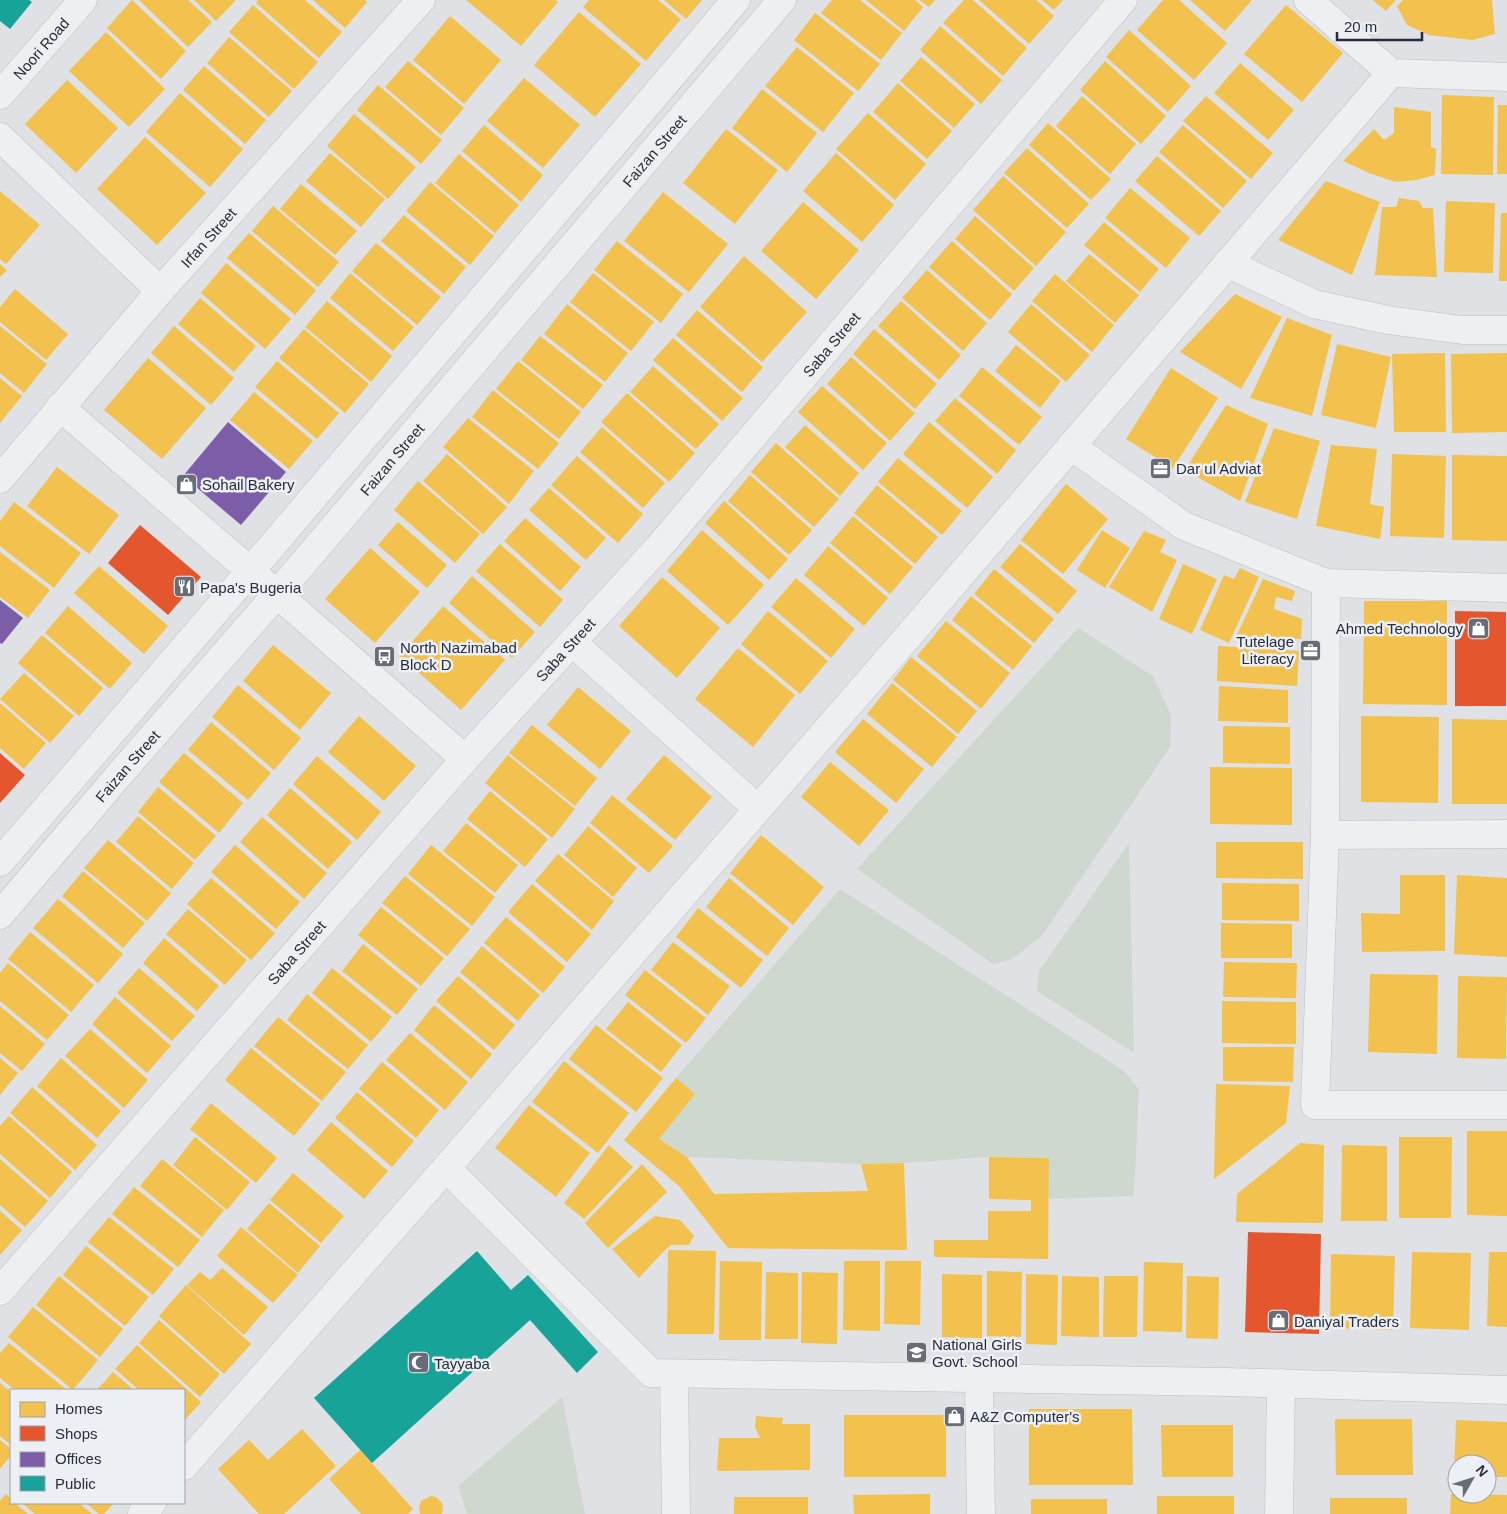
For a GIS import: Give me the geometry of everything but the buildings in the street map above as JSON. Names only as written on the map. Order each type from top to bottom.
[{"type":"street","name":"Noori Road","points":[[0,95],[83,0]]},
{"type":"street","name":"Irfan Street","points":[[0,479],[160,291],[422,0]]},
{"type":"street","points":[[0,862],[736,0]]},
{"type":"street","name":"Faizan Street","points":[[0,915],[277,594],[782,0]]},
{"type":"street","name":"Saba Street","points":[[0,1291],[465,759],[658,548],[1123,0]]},
{"type":"street","points":[[1308,0],[1391,73],[1507,77]]},
{"type":"street","points":[[185,1465],[758,809],[1391,73]]},
{"type":"street","points":[[0,137],[160,291]]},
{"type":"street","points":[[1228,263],[1314,304],[1388,320],[1462,330],[1507,330]]},
{"type":"street","points":[[60,408],[277,594],[465,759]]},
{"type":"street","points":[[1071,446],[1184,526],[1326,583],[1507,588]]},
{"type":"street","points":[[1326,583],[1325,836],[1315,1105],[1507,1105]]},
{"type":"street","points":[[572,642],[758,809]]},
{"type":"street","points":[[1325,836],[1507,834]]},
{"type":"street","points":[[446,1168],[651,1373],[979,1377],[1507,1390]]},
{"type":"street","points":[[674,1374],[676,1514]]},
{"type":"street","points":[[979,1377],[981,1514]]},
{"type":"street","points":[[1279,1514],[1281,1383]]},
{"type":"street","points":[[142,1514],[151,1504]]},
{"type":"shaded area","points":[[1078,628],[1153,676],[1171,715],[1170,747],[1042,936],[1012,959],[993,964],[857,869]]},
{"type":"shaded area","points":[[1129,843],[1134,1053],[1037,991],[1039,971]]},
{"type":"shaded area","points":[[840,889],[1124,1071],[1139,1090],[1134,1196],[1049,1199],[1049,1158],[989,1157],[861,1164],[687,1157],[659,1139],[695,1094],[676,1078]]},
{"type":"shaded area","points":[[562,1397],[585,1514],[467,1514],[458,1486]]},
{"type":"place","name":"Dar ul Adviat","points":[[1160,468]]},
{"type":"place","name":"Sohail Bakery","points":[[186,484]]},
{"type":"place","name":"Papa's Bugeria","points":[[184,587]]},
{"type":"place","name":"Ahmed Technology","points":[[1479,628]]},
{"type":"place","name":"Tutelage Literacy","points":[[1310,650]]},
{"type":"place","name":"North Nazimabad Block D","points":[[384,656]]},
{"type":"place","name":"Daniyal Traders","points":[[1278,1321]]},
{"type":"place","name":"National Girls Govt. School","points":[[916,1353]]},
{"type":"place","name":"Tayyaba","points":[[418,1363]]},
{"type":"place","name":"A&Z Computer's","points":[[954,1416]]}]
